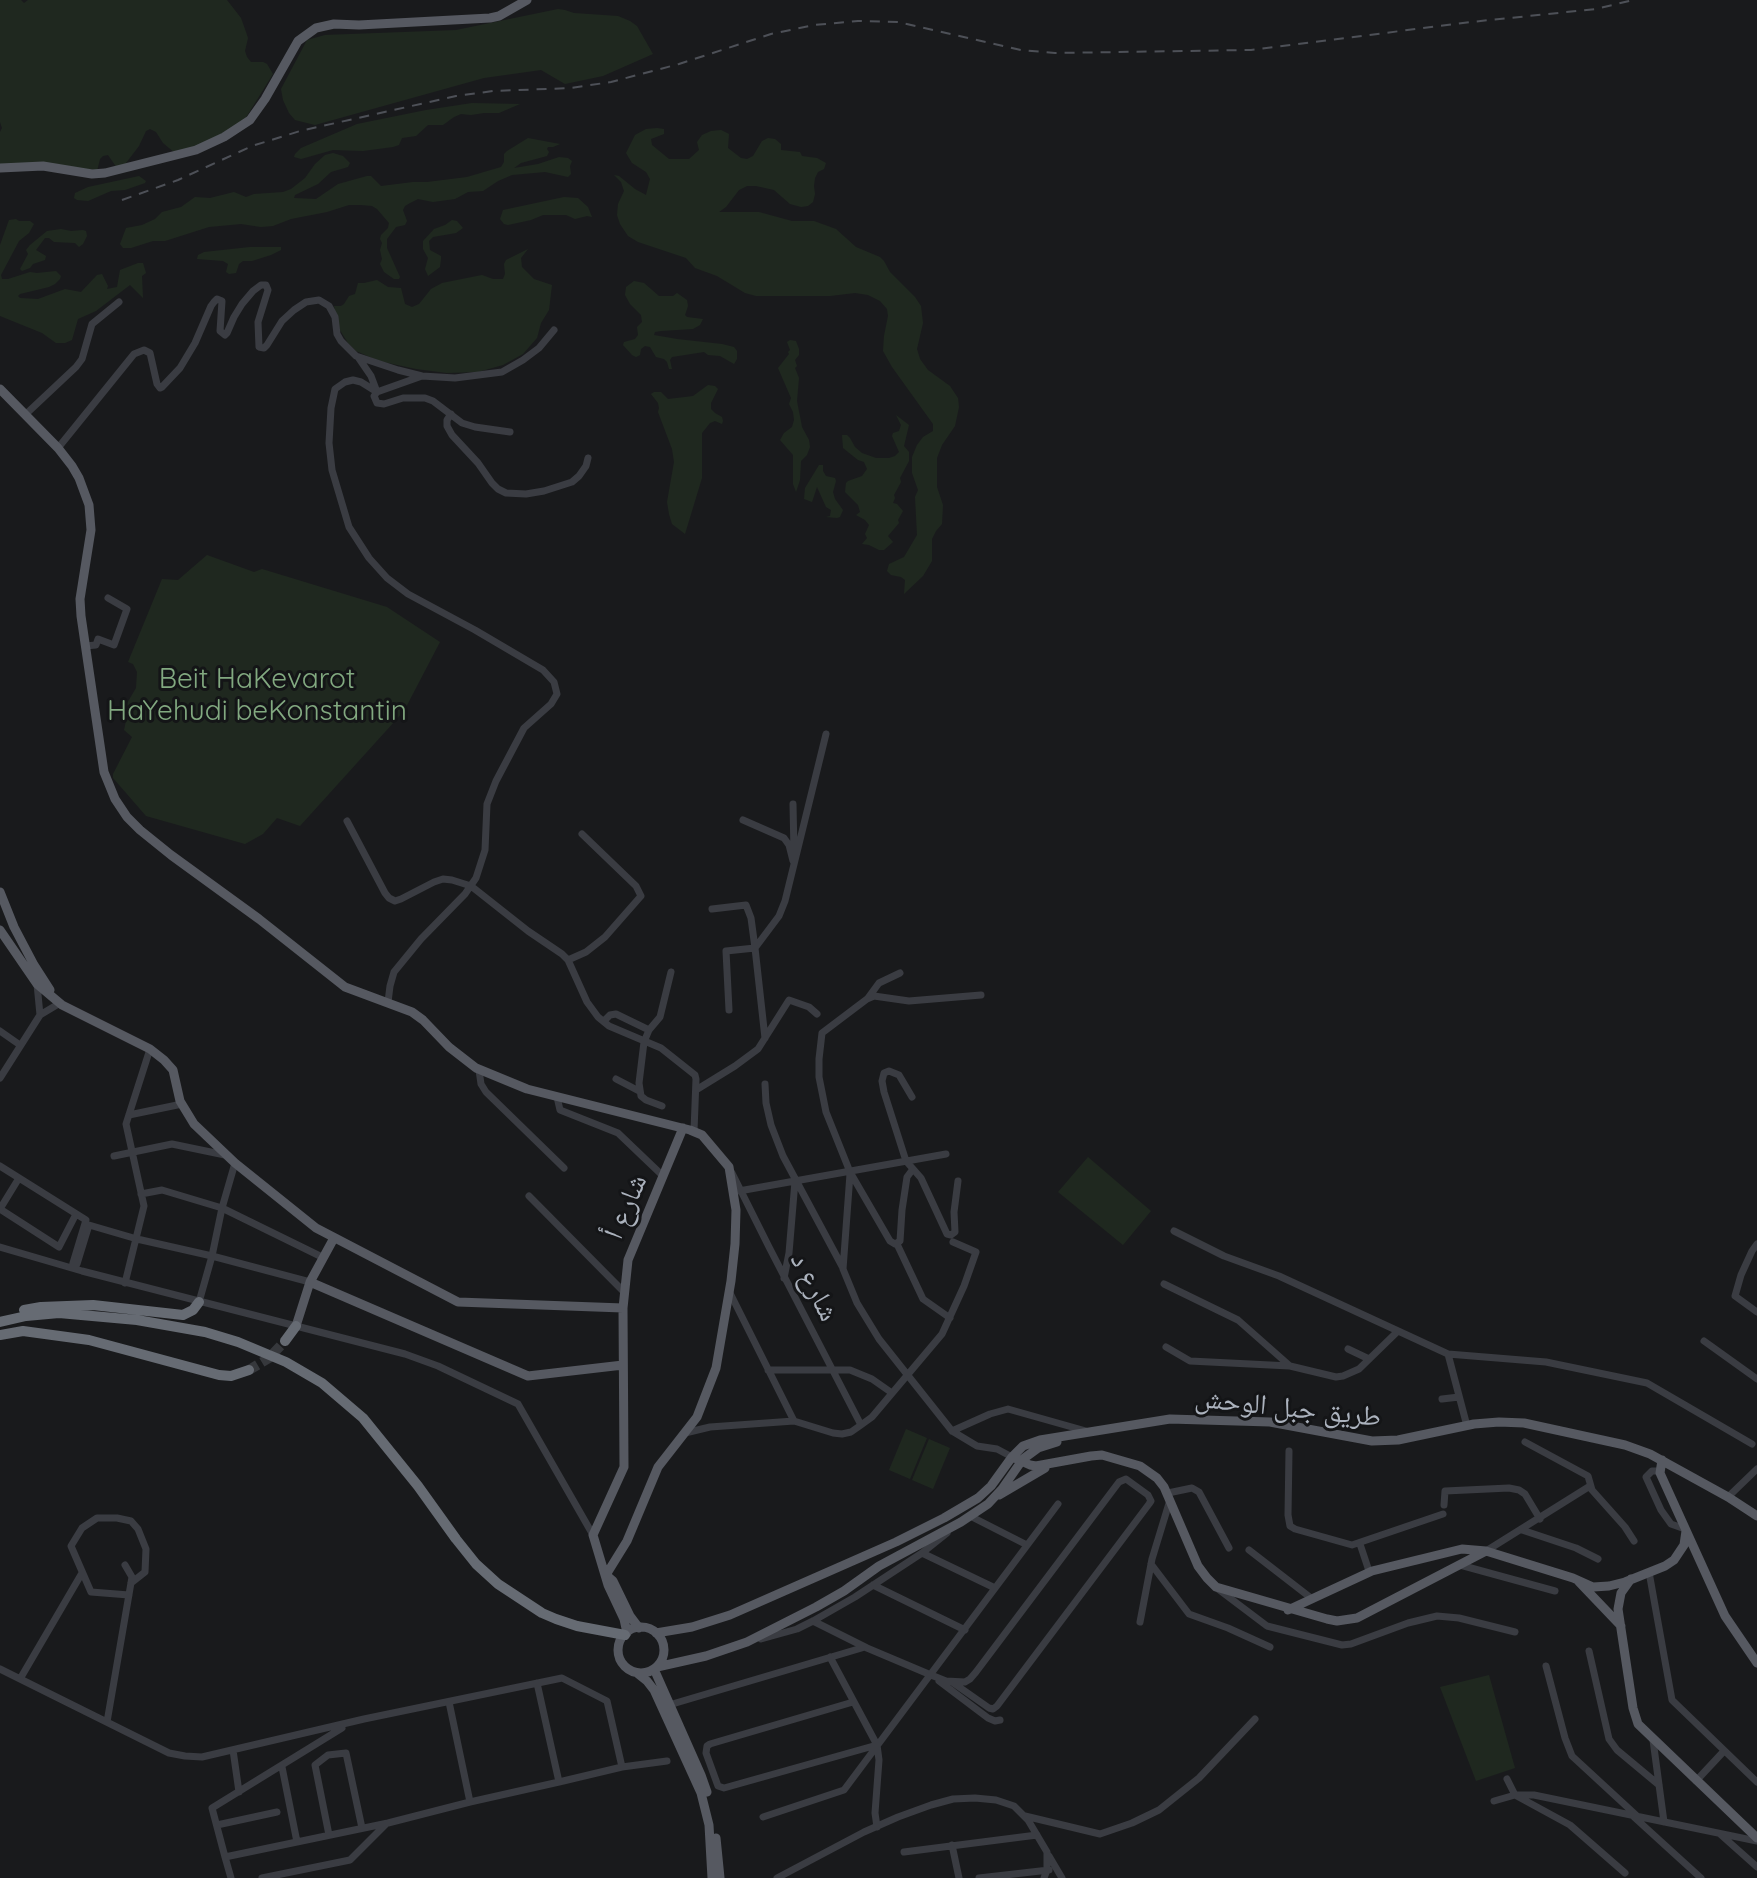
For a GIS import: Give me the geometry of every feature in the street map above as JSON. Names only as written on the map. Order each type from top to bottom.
[{"type":"highway","points":[[0,1320],[19,1311],[76,1305],[183,1315],[193,1310],[199,1302]]},
{"type":"highway","points":[[0,1320],[59,1313],[137,1320],[205,1332],[286,1362],[322,1383],[363,1418],[418,1486],[462,1548],[498,1584],[556,1619],[577,1626],[626,1634]]},
{"type":"highway","points":[[285,1341],[296,1326]]},
{"type":"highway","points":[[0,1335],[23,1331],[89,1340],[219,1375],[231,1376],[249,1370]]},
{"type":"main road","points":[[0,168],[43,166],[92,174],[196,150],[245,124],[265,99],[298,41],[316,28],[334,24],[490,18],[527,0]]},
{"type":"main road","points":[[0,389],[58,448],[79,478],[89,505],[90,545],[80,599],[85,646],[104,772],[115,799],[127,817],[171,855],[345,987],[412,1012],[479,1070],[527,1089],[694,1131],[702,1135],[729,1167],[738,1191],[735,1244],[716,1368],[697,1417],[658,1467],[627,1541],[606,1575]]},
{"type":"main road","points":[[0,892],[34,965],[61,1004]]},
{"type":"main road","points":[[0,919],[4,914],[4,904]]},
{"type":"main road","points":[[0,930],[37,984],[61,1004],[150,1049],[173,1070],[182,1104],[194,1124],[299,1216],[334,1238],[458,1302],[623,1308]]},
{"type":"main road","name":"شارع أ","points":[[593,1535],[624,1467],[623,1308],[628,1260],[683,1128]]},
{"type":"main road","points":[[296,1326],[310,1282],[334,1238]]},
{"type":"main road","points":[[310,1282],[528,1376],[623,1365]]},
{"type":"main road","name":"طريق جبل الوحش","points":[[656,1633],[692,1627],[730,1615],[944,1518],[978,1498],[1013,1463],[1023,1446],[1170,1419],[1270,1422],[1372,1441],[1398,1440],[1499,1422],[1524,1423],[1625,1445],[1662,1460],[1757,1516]]},
{"type":"main road","points":[[997,1496],[1013,1463],[1034,1450],[1080,1435]]},
{"type":"main road","points":[[1034,1450],[1034,1470]]},
{"type":"main road","points":[[637,1673],[747,1642],[816,1607],[879,1566],[966,1519],[997,1496],[1023,1482],[1034,1470],[1091,1456],[1111,1457],[1140,1466],[1157,1478],[1169,1496],[1198,1566],[1216,1587],[1288,1610],[1337,1621],[1357,1618],[1486,1551]]},
{"type":"main road","points":[[1662,1460],[1660,1471],[1729,1624],[1757,1663]]},
{"type":"main road","points":[[1013,1463],[1034,1470]]},
{"type":"main road","points":[[1288,1610],[1369,1571],[1462,1549],[1486,1551],[1593,1587],[1609,1586],[1674,1560],[1684,1545],[1686,1530]]},
{"type":"main road","points":[[593,1535],[609,1588],[624,1619],[626,1634]]},
{"type":"main road","points":[[606,1575],[613,1581],[639,1628]]},
{"type":"main road","points":[[1631,1579],[1621,1593],[1618,1609],[1638,1724],[1757,1839]]},
{"type":"main road","points":[[1577,1580],[1621,1626]]},
{"type":"main road","points":[[656,1668],[664,1650],[662,1640],[656,1633],[639,1628],[626,1634],[620,1643],[620,1658],[625,1667],[637,1673],[654,1690],[701,1793],[709,1825],[712,1878]]},
{"type":"main road","points":[[656,1668],[701,1775],[714,1823],[720,1878]]},
{"type":"street","points":[[58,448],[134,354],[144,350],[150,353],[157,384],[162,387],[180,368],[214,302],[217,299],[222,301],[220,331],[225,335],[242,304],[261,285],[266,285],[268,290],[258,322],[259,347],[264,348],[282,321],[294,310],[306,302],[319,300],[329,306],[335,317],[337,334],[371,376],[377,392]]},
{"type":"street","points":[[26,414],[76,367],[82,359],[92,324],[119,302]]},
{"type":"street","points":[[356,356],[422,376],[455,378],[502,372],[531,354],[554,330]]},
{"type":"street","points":[[422,376],[377,392],[374,396],[377,403],[415,396],[433,401],[462,423],[510,432]]},
{"type":"street","points":[[377,392],[353,380],[339,385],[332,396],[329,443],[332,470],[349,527],[369,558],[387,578],[408,594],[543,670],[556,688],[555,699],[524,728],[496,781],[487,804],[485,850],[476,878],[394,972],[388,1002]]},
{"type":"street","points":[[451,414],[447,426],[452,435],[492,483],[506,493],[526,494],[572,482],[583,471],[588,458]]},
{"type":"street","points":[[85,646],[96,645],[98,639],[114,645],[127,609],[108,598]]},
{"type":"street","points":[[729,1010],[726,951],[755,948],[779,916],[826,734]]},
{"type":"street","points":[[793,804],[794,863]]},
{"type":"street","points":[[743,820],[784,838],[794,863]]},
{"type":"street","points":[[347,821],[389,898],[395,901],[401,899],[443,879],[471,886],[562,954],[568,960],[587,1002],[604,1021],[661,1048],[692,1071],[696,1079],[694,1131]]},
{"type":"street","points":[[568,960],[586,952],[605,937],[641,896],[636,886],[582,834]]},
{"type":"street","points":[[712,909],[746,905],[751,918],[765,1038]]},
{"type":"street","points":[[662,1106],[646,1100],[639,1091],[644,1042],[660,1017],[671,972]]},
{"type":"street","points":[[867,999],[879,983],[900,973]]},
{"type":"street","points":[[37,984],[40,1015]]},
{"type":"street","points":[[950,1318],[923,1299],[897,1244],[890,1241],[850,1172],[829,1122],[822,1096],[819,1059],[822,1033],[874,996],[909,1001],[981,995]]},
{"type":"street","points":[[696,1090],[758,1049],[789,1000],[809,1007],[817,1014]]},
{"type":"street","points":[[0,1078],[40,1015],[61,1004]]},
{"type":"street","points":[[604,1021],[616,1014],[649,1030]]},
{"type":"street","points":[[812,1028],[822,1033]]},
{"type":"street","points":[[0,1031],[20,1045]]},
{"type":"street","points":[[125,1283],[144,1206],[126,1124],[150,1049]]},
{"type":"street","points":[[479,1070],[486,1092],[564,1168]]},
{"type":"street","points":[[912,1097],[899,1075],[889,1071],[884,1073],[884,1092],[906,1161],[921,1178],[947,1234],[951,1235],[955,1232],[958,1181]]},
{"type":"street","points":[[616,1079],[639,1091]]},
{"type":"street","points":[[765,1084],[771,1125],[783,1156],[843,1269],[857,1303],[879,1339],[952,1431],[977,1446],[997,1449],[1013,1463]]},
{"type":"street","points":[[557,1097],[560,1110],[618,1133],[663,1176]]},
{"type":"street","points":[[129,1115],[182,1104]]},
{"type":"street","points":[[114,1156],[172,1144],[227,1155]]},
{"type":"street","points":[[738,1191],[946,1154]]},
{"type":"street","points":[[199,1302],[235,1163]]},
{"type":"street","points":[[0,1166],[86,1220],[73,1263],[77,1264],[89,1225],[310,1282]]},
{"type":"street","points":[[897,1244],[900,1241],[907,1177],[913,1169]]},
{"type":"street","points":[[843,1269],[850,1172]]},
{"type":"street","points":[[19,1178],[0,1209],[59,1247],[76,1214]]},
{"type":"street","points":[[784,1278],[795,1179]]},
{"type":"street","points":[[141,1194],[162,1190],[222,1208],[322,1257]]},
{"type":"street","name":"شارع د","points":[[738,1191],[861,1425]]},
{"type":"street","points":[[529,1196],[624,1292]]},
{"type":"street","points":[[1174,1231],[1448,1354],[1546,1362],[1647,1383],[1752,1444]]},
{"type":"street","points":[[685,1433],[710,1427],[794,1421],[833,1433],[851,1432],[861,1425],[872,1417],[937,1342],[950,1318],[976,1252],[953,1242]]},
{"type":"street","points":[[1757,1244],[1741,1275],[1735,1296],[1757,1312]]},
{"type":"street","points":[[0,1247],[125,1283],[405,1354],[518,1404],[593,1535]]},
{"type":"street","points":[[1164,1284],[1238,1320],[1290,1366]]},
{"type":"street","points":[[729,1291],[794,1421]]},
{"type":"street","points":[[1166,1347],[1190,1361],[1290,1366],[1336,1377],[1351,1373],[1398,1331]]},
{"type":"street","points":[[1704,1341],[1757,1379]]},
{"type":"street","points":[[1348,1349],[1369,1359]]},
{"type":"street","points":[[1448,1354],[1467,1426]]},
{"type":"street","points":[[768,1370],[850,1370],[872,1379],[892,1393]]},
{"type":"street","points":[[1442,1399],[1459,1397]]},
{"type":"street","points":[[952,1431],[1008,1409],[1092,1433]]},
{"type":"street","points":[[1525,1442],[1588,1476],[1592,1490],[1634,1541]]},
{"type":"street","points":[[1289,1451],[1290,1526],[1345,1544],[1360,1544],[1444,1509],[1445,1491],[1519,1490],[1525,1494],[1540,1519]]},
{"type":"street","points":[[1728,1497],[1757,1469]]},
{"type":"street","points":[[813,1621],[865,1647],[952,1682],[993,1709],[1149,1504],[1148,1495],[1126,1479],[1119,1482],[970,1679],[952,1682]]},
{"type":"street","points":[[1486,1551],[1590,1486]]},
{"type":"street","points":[[1140,1622],[1169,1496],[1192,1488],[1199,1492],[1229,1548]]},
{"type":"street","points":[[763,1817],[844,1790],[1058,1504]]},
{"type":"street","points":[[129,1595],[91,1592],[71,1546],[82,1528],[97,1518],[131,1521],[146,1549],[145,1572],[131,1583]]},
{"type":"street","points":[[747,1642],[797,1629],[813,1621],[922,1553],[966,1519],[1027,1545]]},
{"type":"street","points":[[1522,1530],[1576,1548],[1598,1559]]},
{"type":"street","points":[[1360,1544],[1369,1571]]},
{"type":"street","points":[[1249,1550],[1311,1598]]},
{"type":"street","points":[[922,1553],[995,1588]]},
{"type":"street","points":[[1151,1564],[1189,1614],[1270,1647]]},
{"type":"street","points":[[107,1722],[132,1577],[125,1565]]},
{"type":"street","points":[[1460,1565],[1555,1591]]},
{"type":"street","points":[[1649,1572],[1672,1700],[1757,1782]]},
{"type":"street","points":[[20,1679],[82,1573]]},
{"type":"street","points":[[873,1585],[965,1630]]},
{"type":"street","points":[[1216,1587],[1267,1626],[1335,1644],[1351,1644],[1437,1616],[1459,1618],[1515,1632]]},
{"type":"street","points":[[669,1705],[865,1647]]},
{"type":"street","points":[[1589,1651],[1609,1739],[1617,1750],[1659,1785]]},
{"type":"street","points":[[830,1657],[877,1745],[877,1827]]},
{"type":"street","points":[[1546,1666],[1572,1756],[1701,1878]]},
{"type":"street","points":[[0,1669],[169,1753],[202,1757],[562,1678],[607,1701],[622,1767]]},
{"type":"street","points":[[931,1675],[988,1718],[1000,1720]]},
{"type":"street","points":[[537,1683],[559,1782]]},
{"type":"street","points":[[449,1702],[470,1802]]},
{"type":"street","points":[[853,1702],[710,1744],[706,1753],[718,1786],[724,1788],[877,1745]]},
{"type":"street","points":[[1025,1816],[1100,1834],[1132,1823],[1159,1810],[1199,1778],[1255,1719]]},
{"type":"street","points":[[231,1878],[212,1808],[350,1723]]},
{"type":"street","points":[[1653,1740],[1664,1822]]},
{"type":"street","points":[[233,1750],[239,1792]]},
{"type":"street","points":[[1696,1781],[1724,1751]]},
{"type":"street","points":[[329,1835],[315,1765],[328,1755],[346,1753],[362,1828]]},
{"type":"street","points":[[1657,1768],[1674,1759]]},
{"type":"street","points":[[225,1857],[388,1823],[622,1767],[667,1761]]},
{"type":"street","points":[[282,1767],[297,1842]]},
{"type":"street","points":[[701,1775],[712,1770]]},
{"type":"street","points":[[1507,1779],[1515,1795],[1570,1825],[1625,1873]]},
{"type":"street","points":[[1494,1801],[1515,1795],[1534,1795],[1757,1839]]},
{"type":"street","points":[[777,1878],[877,1827],[931,1805],[953,1799],[975,1798],[1014,1806],[1025,1816],[1047,1852],[1046,1874]]},
{"type":"street","points":[[217,1825],[277,1812]]},
{"type":"street","points":[[262,1878],[350,1860],[388,1823]]},
{"type":"street","points":[[1720,1833],[1757,1867]]},
{"type":"street","points":[[904,1852],[1037,1834]]},
{"type":"street","points":[[979,1878],[1059,1874],[1037,1834]]},
{"type":"street","points":[[952,1845],[959,1878]]},
{"type":"green space","points":[[0,0],[21,0],[24,3],[28,0],[227,0],[241,18],[246,32],[247,57],[251,62],[267,64],[273,74],[245,119],[212,140],[175,153],[150,129],[124,166],[117,168],[108,155],[100,159],[97,171],[0,164]]},
{"type":"green space","points":[[558,9],[618,16],[630,21],[637,26],[653,54],[603,76],[565,84],[541,70],[484,78],[315,125],[295,120],[283,100],[281,89],[307,40],[325,35],[456,30]]},
{"type":"green space","points":[[472,103],[520,104],[499,113],[461,114],[443,125],[428,125],[416,136],[402,138],[399,145],[393,147],[363,151],[333,150],[301,159],[294,157],[301,148],[357,124]]},
{"type":"green space","points":[[664,129],[664,134],[651,139],[652,145],[669,159],[689,159],[699,150],[697,142],[702,135],[721,130],[729,134],[728,148],[741,158],[753,156],[762,141],[768,138],[781,144],[781,150],[800,152],[802,156],[826,163],[815,178],[813,202],[808,206],[790,204],[774,190],[747,186],[739,190],[719,212],[759,212],[792,221],[814,221],[836,229],[856,247],[880,257],[921,306],[923,323],[917,349],[920,359],[928,370],[950,386],[958,398],[959,407],[955,426],[937,458],[937,487],[943,505],[942,524],[932,539],[932,561],[923,576],[904,594],[905,580],[887,571],[889,564],[904,557],[917,535],[915,497],[918,490],[912,473],[912,457],[923,437],[933,431],[933,424],[883,351],[887,309],[868,295],[855,293],[756,296],[745,293],[717,276],[695,268],[686,258],[628,236],[617,215],[624,191],[614,175],[646,195],[650,179],[626,153],[635,135]]},
{"type":"green space","points":[[528,138],[560,144],[548,147],[547,156],[514,168],[559,157],[572,161],[571,174],[568,177],[545,172],[512,175],[483,191],[433,202],[418,199],[405,206],[405,225],[396,227],[387,239],[387,248],[399,279],[384,272],[380,264],[380,239],[389,223],[372,206],[349,205],[273,226],[241,224],[209,227],[131,248],[123,248],[120,244],[126,228],[142,225],[195,197],[210,198],[234,192],[246,197],[291,189],[325,155],[333,153],[343,156],[350,163],[348,167],[331,172],[294,198],[316,199],[338,184],[367,176],[381,186],[467,177],[501,167],[504,154]]},
{"type":"green space","points":[[139,176],[145,183],[111,191],[88,201],[74,198],[75,193],[88,187]]},
{"type":"green space","points":[[564,197],[578,198],[588,207],[592,217],[575,219],[566,215],[543,215],[508,225],[500,219],[503,210]]},
{"type":"green space","points":[[9,220],[34,224],[19,241],[1,275],[2,279],[30,272],[56,271],[61,276],[55,284],[20,294],[20,298],[38,299],[65,289],[81,292],[97,275],[102,274],[107,289],[117,287],[120,270],[143,263],[146,273],[142,276],[143,298],[130,285],[96,311],[78,319],[72,340],[65,343],[56,343],[42,333],[0,316],[0,245]]},
{"type":"green space","points":[[452,220],[463,228],[429,241],[430,250],[441,259],[440,267],[428,276],[425,269],[428,258],[423,241],[434,229]]},
{"type":"green space","points":[[83,230],[87,236],[79,247],[75,243],[54,242],[45,238],[36,250],[46,256],[45,260],[22,271],[20,269],[30,245],[47,231]]},
{"type":"green space","points":[[281,247],[281,250],[252,261],[243,261],[236,273],[229,274],[226,272],[228,264],[223,261],[197,259],[204,252]]},
{"type":"green space","points":[[528,249],[521,258],[522,267],[534,279],[552,285],[549,310],[537,338],[523,354],[503,365],[478,372],[447,373],[379,361],[356,351],[338,327],[334,306],[341,306],[355,294],[358,283],[377,280],[388,287],[401,288],[405,304],[412,307],[442,283],[482,275],[503,279],[506,260]]},
{"type":"green space","points":[[634,281],[644,283],[659,296],[677,293],[687,300],[687,317],[703,319],[693,329],[661,331],[654,335],[734,347],[737,359],[734,364],[704,352],[672,357],[672,369],[669,369],[667,362],[656,357],[650,347],[645,346],[636,357],[632,355],[623,345],[635,339],[637,327],[642,322],[641,315],[625,295],[626,287]]},
{"type":"green space","points":[[796,341],[799,349],[795,360],[799,378],[797,401],[810,447],[801,461],[796,492],[793,455],[780,440],[794,420],[789,404],[791,398],[778,368],[789,354],[787,342]]},
{"type":"green space","points":[[708,385],[718,389],[711,409],[723,421],[722,424],[715,421],[710,423],[702,433],[702,478],[685,534],[672,524],[669,514],[667,502],[674,462],[658,403],[651,394],[661,392],[668,399],[693,396]]},
{"type":"green space","points":[[896,415],[909,425],[904,446],[909,452],[909,461],[893,503],[903,511],[899,523],[888,536],[893,542],[884,550],[879,550],[862,544],[867,538],[865,534],[869,525],[856,515],[860,512],[858,505],[845,492],[846,483],[862,476],[867,469],[864,462],[843,448],[842,435],[847,435],[862,453],[876,458],[895,456],[899,452],[892,436],[901,425]]},
{"type":"green space","points":[[819,465],[823,465],[826,476],[835,478],[833,492],[843,510],[840,517],[826,517],[830,516],[831,510],[826,507],[817,487],[812,502],[804,499],[805,488]]},
{"type":"green space","name":"Beit HaKevarot HaYehudi beKonstantin","points":[[207,555],[254,572],[262,569],[387,607],[440,642],[404,711],[300,826],[277,818],[263,834],[245,844],[146,816],[113,778],[132,737],[124,730],[126,721],[123,710],[136,688],[137,672],[128,662],[162,579],[178,580]]},
{"type":"green space","points":[[1088,1157],[1151,1211],[1123,1245],[1058,1192]]},
{"type":"green space","points":[[906,1429],[927,1438],[910,1479],[889,1470]]},
{"type":"green space","points":[[929,1439],[950,1448],[933,1489],[912,1480]]},
{"type":"green space","points":[[1489,1675],[1515,1768],[1476,1781],[1440,1687]]},
{"type":"tunnel","points":[[249,1370],[269,1358],[285,1341]]},
{"type":"railway","points":[[122,200],[178,180],[252,146],[300,131],[456,96],[611,82],[771,34],[814,25],[858,21],[898,22],[1021,50],[1055,53],[1251,50],[1596,9],[1633,0]]}]
